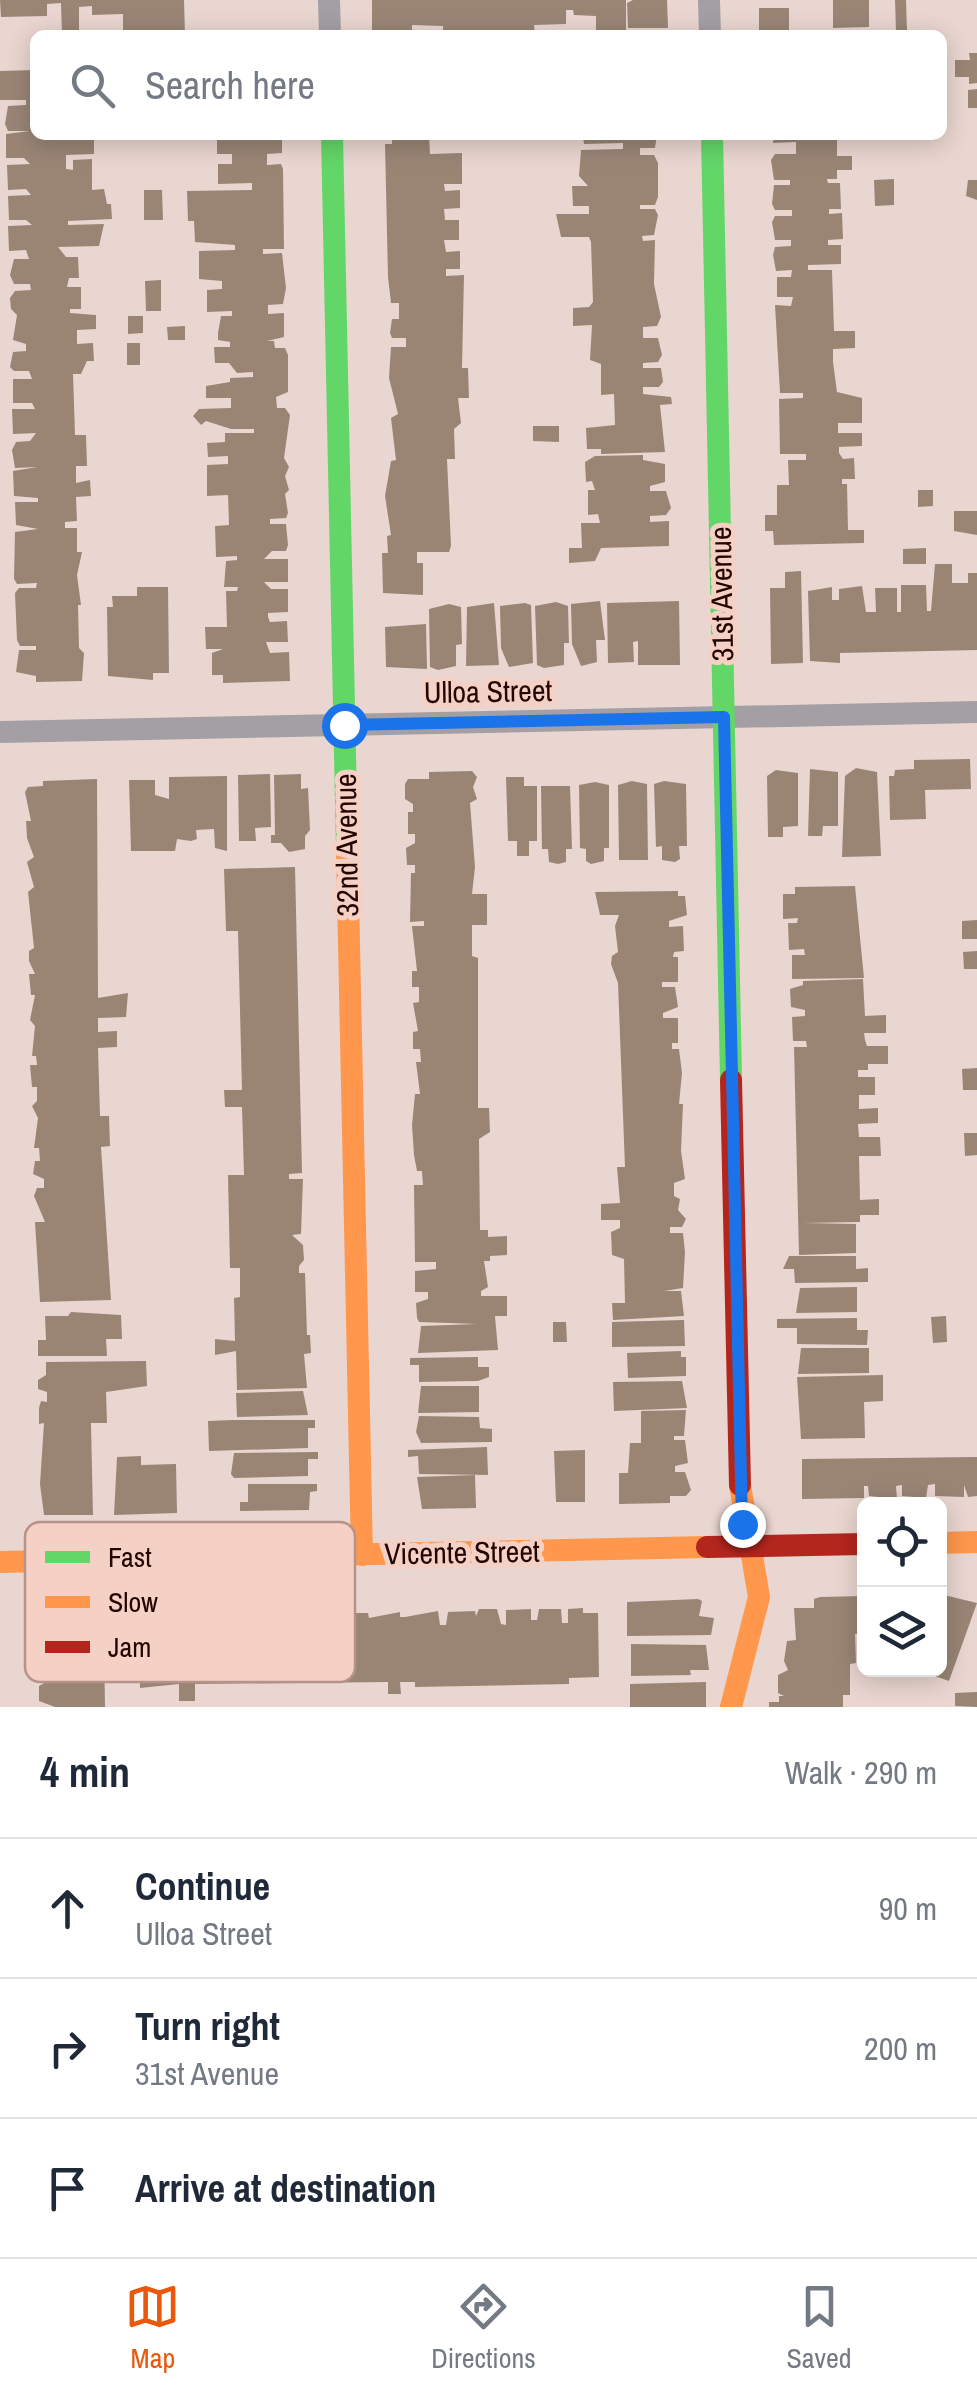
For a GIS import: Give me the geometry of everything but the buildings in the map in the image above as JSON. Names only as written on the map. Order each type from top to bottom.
[{"type":"street","points":[[329,0],[330,30]]},
{"type":"street","points":[[710,0],[710,30]]},
{"type":"street","name":"32nd Avenue","points":[[332,140],[362,1555]]},
{"type":"street","name":"31st Avenue","points":[[712,140],[740,1506],[759,1597],[731,1707]]},
{"type":"street","name":"Ulloa Street","points":[[0,732],[977,712]]},
{"type":"street","points":[[947,1542],[977,1542]]},
{"type":"street","name":"Vicente Street","points":[[355,1555],[857,1544]]},
{"type":"street","name":"Vicente Street","points":[[0,1562],[25,1562]]},
{"type":"traffic: fast","points":[[332,140],[347,850]]},
{"type":"traffic: fast","points":[[712,140],[731,1080]]},
{"type":"traffic: slow","points":[[347,850],[362,1555]]},
{"type":"traffic: slow","points":[[731,1707],[759,1597],[740,1485]]},
{"type":"traffic: slow","points":[[947,1543],[977,1542]]},
{"type":"traffic: slow","points":[[355,1554],[707,1547]]},
{"type":"traffic: slow","points":[[0,1562],[25,1561]]},
{"type":"traffic: jam","points":[[731,1080],[740,1485]]},
{"type":"traffic: jam","points":[[707,1547],[857,1544]]},
{"type":"route","points":[[344,725],[724,717],[742,1524]]}]
